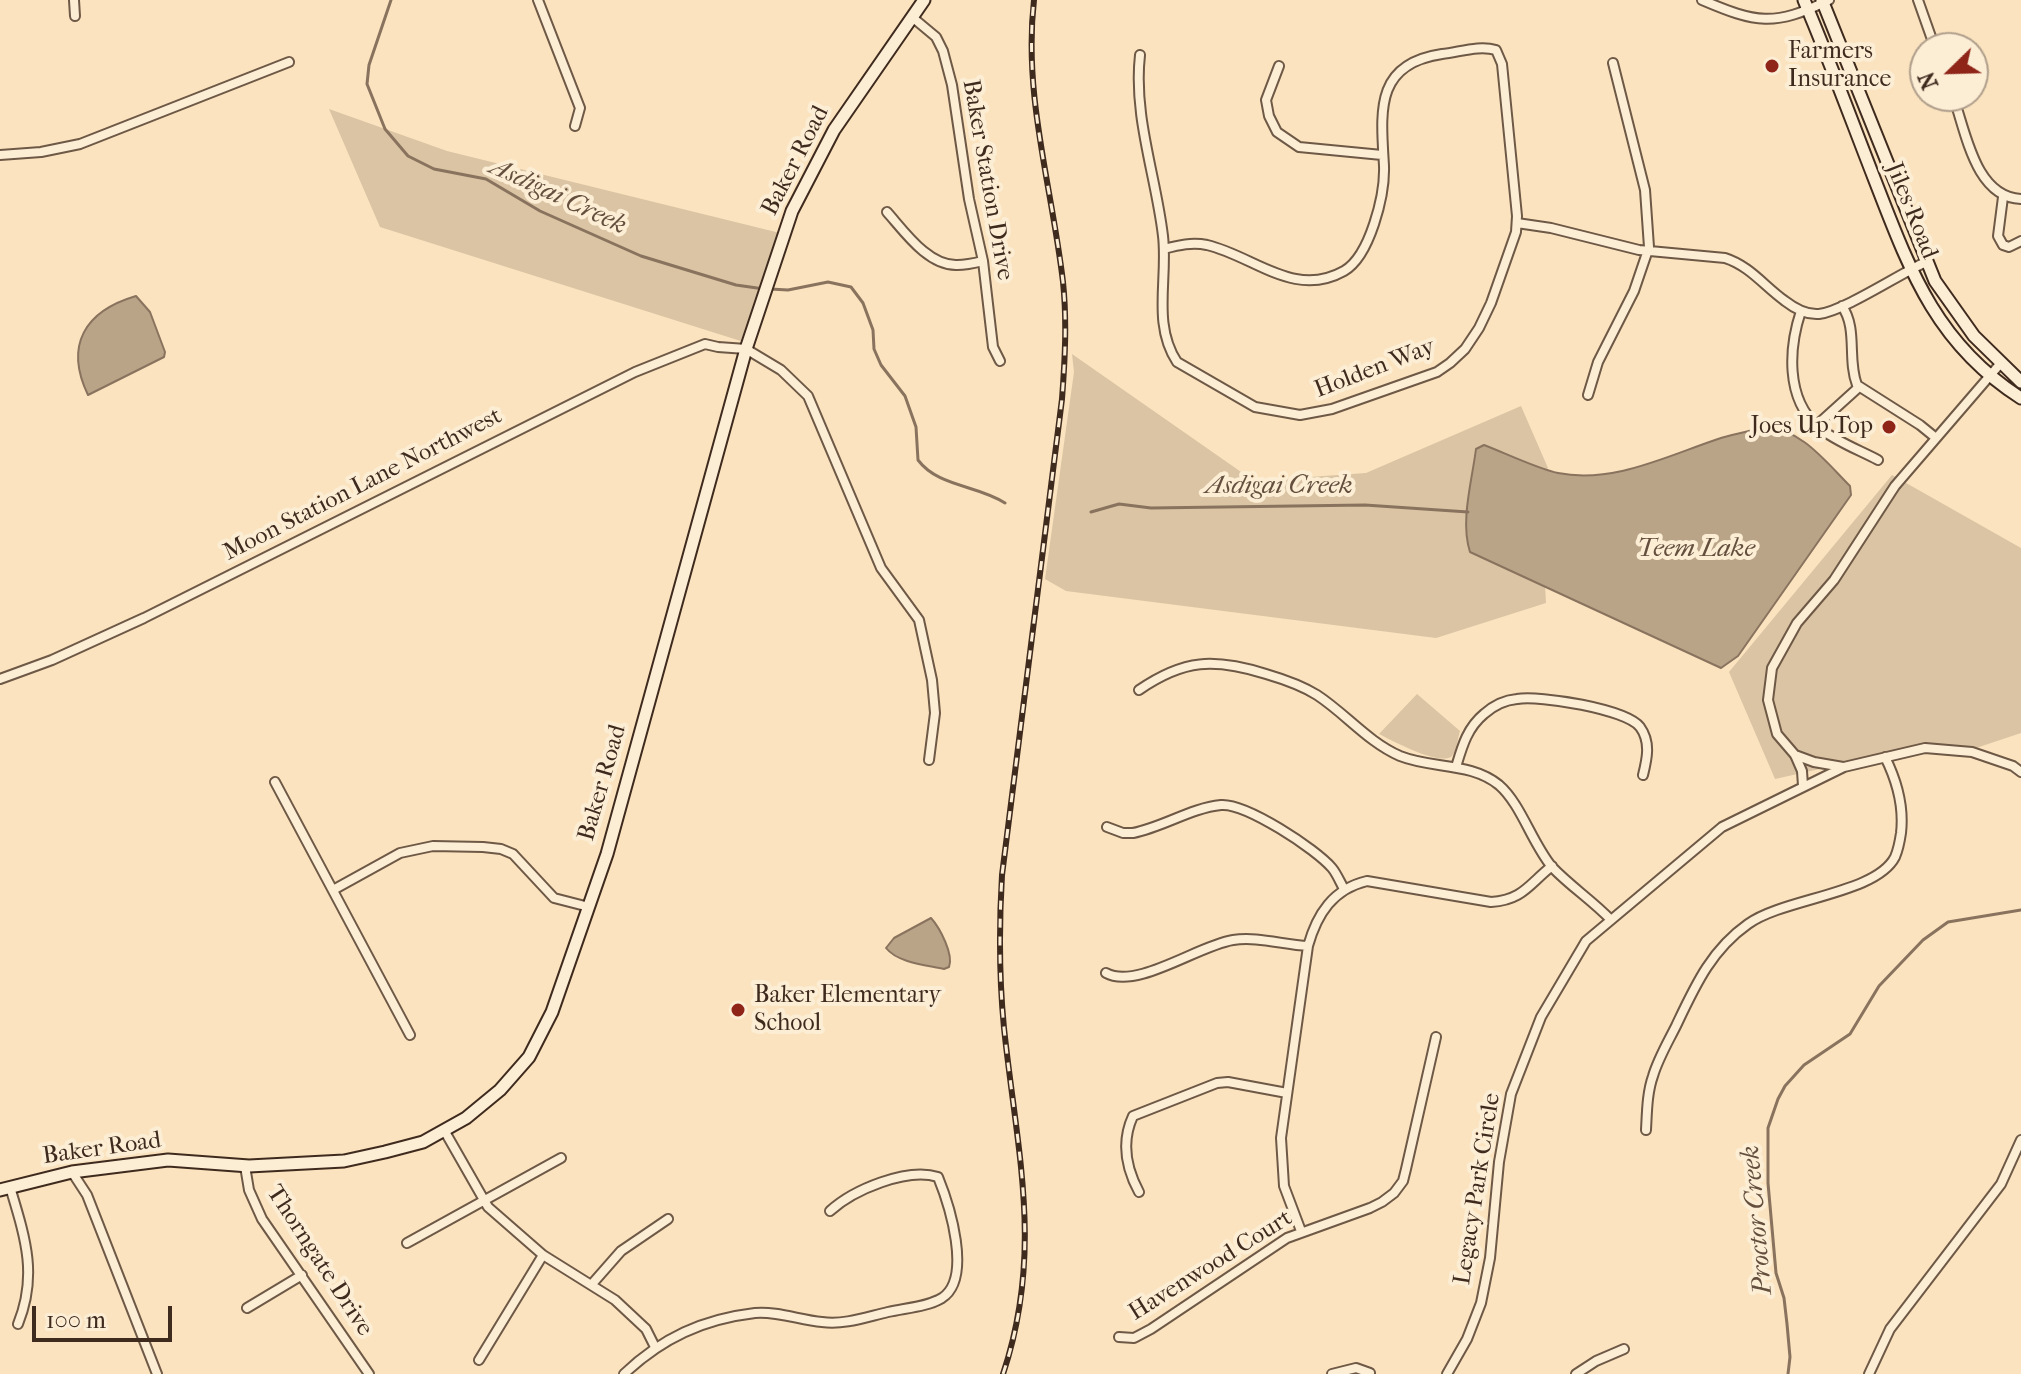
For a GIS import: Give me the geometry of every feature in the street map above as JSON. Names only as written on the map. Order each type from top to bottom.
[{"type":"main road","name":"Baker Road","points":[[5,1189],[72,1172],[168,1160],[245,1166],[344,1161],[423,1142],[466,1118],[500,1090],[529,1057],[552,1012],[614,830],[746,349],[792,211],[834,130],[924,0]]},
{"type":"main road","name":"Jiles Road","points":[[1825,1],[1926,262],[1959,318],[2000,364],[2021,382]]},
{"type":"main road","name":"Jiles Road","points":[[1806,5],[1910,269],[1926,301],[1944,327],[1991,375],[2021,398]]},
{"type":"street","points":[[74,0],[75,16]]},
{"type":"street","points":[[538,0],[580,108],[575,126]]},
{"type":"street","points":[[1702,0],[1756,20],[1781,18],[1806,5],[1825,1]]},
{"type":"street","points":[[1918,0],[1929,32]]},
{"type":"street","name":"Baker Station Drive","points":[[912,17],[936,37],[952,85],[969,199],[983,261],[993,347],[1000,361]]},
{"type":"street","name":"Holden Way","points":[[1140,55],[1139,105],[1164,249],[1164,329],[1177,362],[1255,407],[1300,415],[1313,414],[1437,372],[1465,349],[1485,316],[1517,223],[1500,55],[1496,50],[1488,47],[1424,58],[1401,69],[1393,79],[1381,111],[1382,155]]},
{"type":"street","points":[[0,155],[41,152],[80,144],[289,62]]},
{"type":"street","points":[[1588,395],[1598,362],[1629,303],[1648,251],[1645,190],[1613,63]]},
{"type":"street","points":[[1164,249],[1184,244],[1205,245],[1300,281],[1321,280],[1351,266],[1369,239],[1382,184],[1382,155],[1299,147],[1277,132],[1266,100],[1279,66]]},
{"type":"street","points":[[1959,112],[1985,181],[2003,197],[2021,199]]},
{"type":"street","points":[[2003,197],[2000,242],[2015,247],[2021,241]]},
{"type":"street","points":[[887,212],[923,251],[947,264],[983,261]]},
{"type":"street","points":[[1517,223],[1551,228],[1621,247],[1703,254],[1738,262],[1784,301],[1801,311],[1818,314],[1842,306],[1926,262]]},
{"type":"street","points":[[1842,306],[1849,323],[1854,378],[1859,387],[1936,438]]},
{"type":"street","points":[[1801,311],[1791,355],[1800,401],[1817,425],[1878,460]]},
{"type":"street","name":"Moon Station Lane Northwest","points":[[0,679],[52,660],[144,618],[635,372],[705,344],[746,349]]},
{"type":"street","points":[[746,349],[781,370],[808,396],[881,568],[919,620],[932,680],[935,713],[929,760]]},
{"type":"street","points":[[1803,786],[1802,771],[1795,755],[1777,734],[1768,700],[1772,668],[1797,623],[1834,580],[1895,486],[2000,364]]},
{"type":"street","points":[[1817,425],[1859,387]]},
{"type":"street","points":[[1139,690],[1167,672],[1203,663],[1245,668],[1290,681],[1309,691],[1391,752],[1434,766],[1456,767],[1484,776],[1502,787],[1552,866],[1611,920]]},
{"type":"street","points":[[1456,767],[1463,743],[1477,720],[1499,704],[1521,698],[1583,705],[1630,718],[1642,729],[1647,741],[1643,775]]},
{"type":"street","name":"Legacy Park Circle","points":[[1447,1374],[1467,1339],[1481,1303],[1490,1258],[1499,1162],[1511,1094],[1541,1017],[1586,941],[1722,827],[1844,767],[1925,748],[1972,752],[2013,766],[2021,772]]},
{"type":"street","points":[[1795,755],[1844,767]]},
{"type":"street","points":[[1646,1130],[1648,1095],[1657,1067],[1704,969],[1725,941],[1752,921],[1777,909],[1864,882],[1885,869],[1895,857],[1903,818],[1893,772],[1885,757]]},
{"type":"street","points":[[275,782],[410,1035]]},
{"type":"street","points":[[1107,827],[1133,833],[1214,806],[1235,806],[1267,821],[1319,856],[1335,871],[1344,889]]},
{"type":"street","points":[[333,890],[400,853],[433,846],[483,847],[513,854],[554,898],[589,907]]},
{"type":"street","points":[[1301,1231],[1284,1186],[1281,1138],[1308,946],[1318,917],[1331,899],[1344,889],[1367,881],[1491,902],[1504,901],[1514,899],[1531,887],[1552,866]]},
{"type":"street","points":[[1106,973],[1134,976],[1234,939],[1308,946]]},
{"type":"street","name":"Havenwood Court","points":[[1119,1337],[1134,1338],[1151,1329],[1243,1266],[1301,1231],[1370,1208],[1394,1193],[1403,1181],[1436,1037]]},
{"type":"street","points":[[1139,1192],[1125,1155],[1133,1116],[1217,1083],[1228,1082],[1287,1093]]},
{"type":"street","points":[[444,1130],[483,1200],[503,1222],[543,1255],[592,1284],[632,1314],[646,1329],[655,1347]]},
{"type":"street","points":[[1869,1374],[1890,1329],[2001,1184],[2021,1140]]},
{"type":"street","points":[[407,1243],[561,1158]]},
{"type":"street","name":"Thorngate Drive","points":[[245,1166],[249,1190],[262,1219],[369,1374]]},
{"type":"street","points":[[72,1172],[87,1195],[157,1374]]},
{"type":"street","points":[[624,1374],[655,1347],[704,1323],[759,1313],[824,1323],[853,1322],[943,1297],[955,1282],[957,1257],[953,1223],[938,1177],[924,1172],[894,1179],[844,1198],[830,1211]]},
{"type":"street","points":[[5,1189],[22,1227],[30,1266],[28,1292],[18,1324]]},
{"type":"street","points":[[592,1284],[621,1251],[668,1219]]},
{"type":"street","points":[[479,1360],[543,1255]]},
{"type":"street","points":[[247,1308],[302,1275]]},
{"type":"street","points":[[1576,1374],[1624,1349]]},
{"type":"street","points":[[1332,1374],[1356,1368],[1370,1373]]},
{"type":"shaded area","points":[[329,109],[447,151],[784,234],[747,343],[380,227]]},
{"type":"shaded area","points":[[1072,354],[1254,481],[1366,473],[1521,406],[1548,468],[1496,518],[1543,551],[1546,603],[1436,638],[1066,591],[1045,579],[1074,372]]},
{"type":"shaded area","points":[[1892,475],[2021,548],[2021,733],[1970,750],[1891,753],[1775,779],[1729,672]]},
{"type":"shaded area","points":[[1417,694],[1460,731],[1452,756],[1438,758],[1427,755],[1379,734]]},
{"type":"water","points":[[136,296],[150,312],[165,352],[164,357],[88,395],[78,361],[84,332],[104,311]]},
{"type":"water","name":"Teem Lake","points":[[1765,426],[1790,434],[1812,448],[1850,486],[1851,495],[1738,656],[1721,668],[1470,552],[1466,527],[1468,501],[1476,449],[1484,445],[1550,471],[1599,475],[1640,466]]},
{"type":"water","points":[[931,918],[948,949],[949,967],[944,969],[913,963],[886,948],[894,938]]},
{"type":"waterway","name":"Asdigai Creek","points":[[391,0],[369,65],[367,84],[385,129],[408,156],[434,169],[486,179],[540,211],[641,256],[736,285],[764,289]]},
{"type":"waterway","name":"Asdigai Creek","points":[[770,289],[788,290],[828,282],[851,287],[863,303],[881,365],[905,396],[916,427],[918,460],[936,476],[1005,503]]},
{"type":"waterway","name":"Asdigai Creek","points":[[1091,512],[1119,504],[1151,508],[1365,505],[1468,512]]},
{"type":"waterway","name":"Proctor Creek","points":[[1788,1374],[1787,1324],[1784,1298],[1776,1273],[1768,1183],[1768,1128],[1778,1099],[1804,1065],[1850,1034],[1879,986],[1923,940],[1948,922],[2021,910]]},
{"type":"railway","points":[[1003,1374],[1015,1329],[1025,1243],[1024,1201],[1001,990],[1002,875],[1062,399],[1065,340],[1063,282],[1035,106],[1032,71],[1034,0]]},
{"type":"place","name":"Farmers Insurance","points":[[1772,66]]},
{"type":"place","name":"Joes Up Top","points":[[1889,427]]},
{"type":"place","name":"Baker Elementary School","points":[[738,1010]]}]
